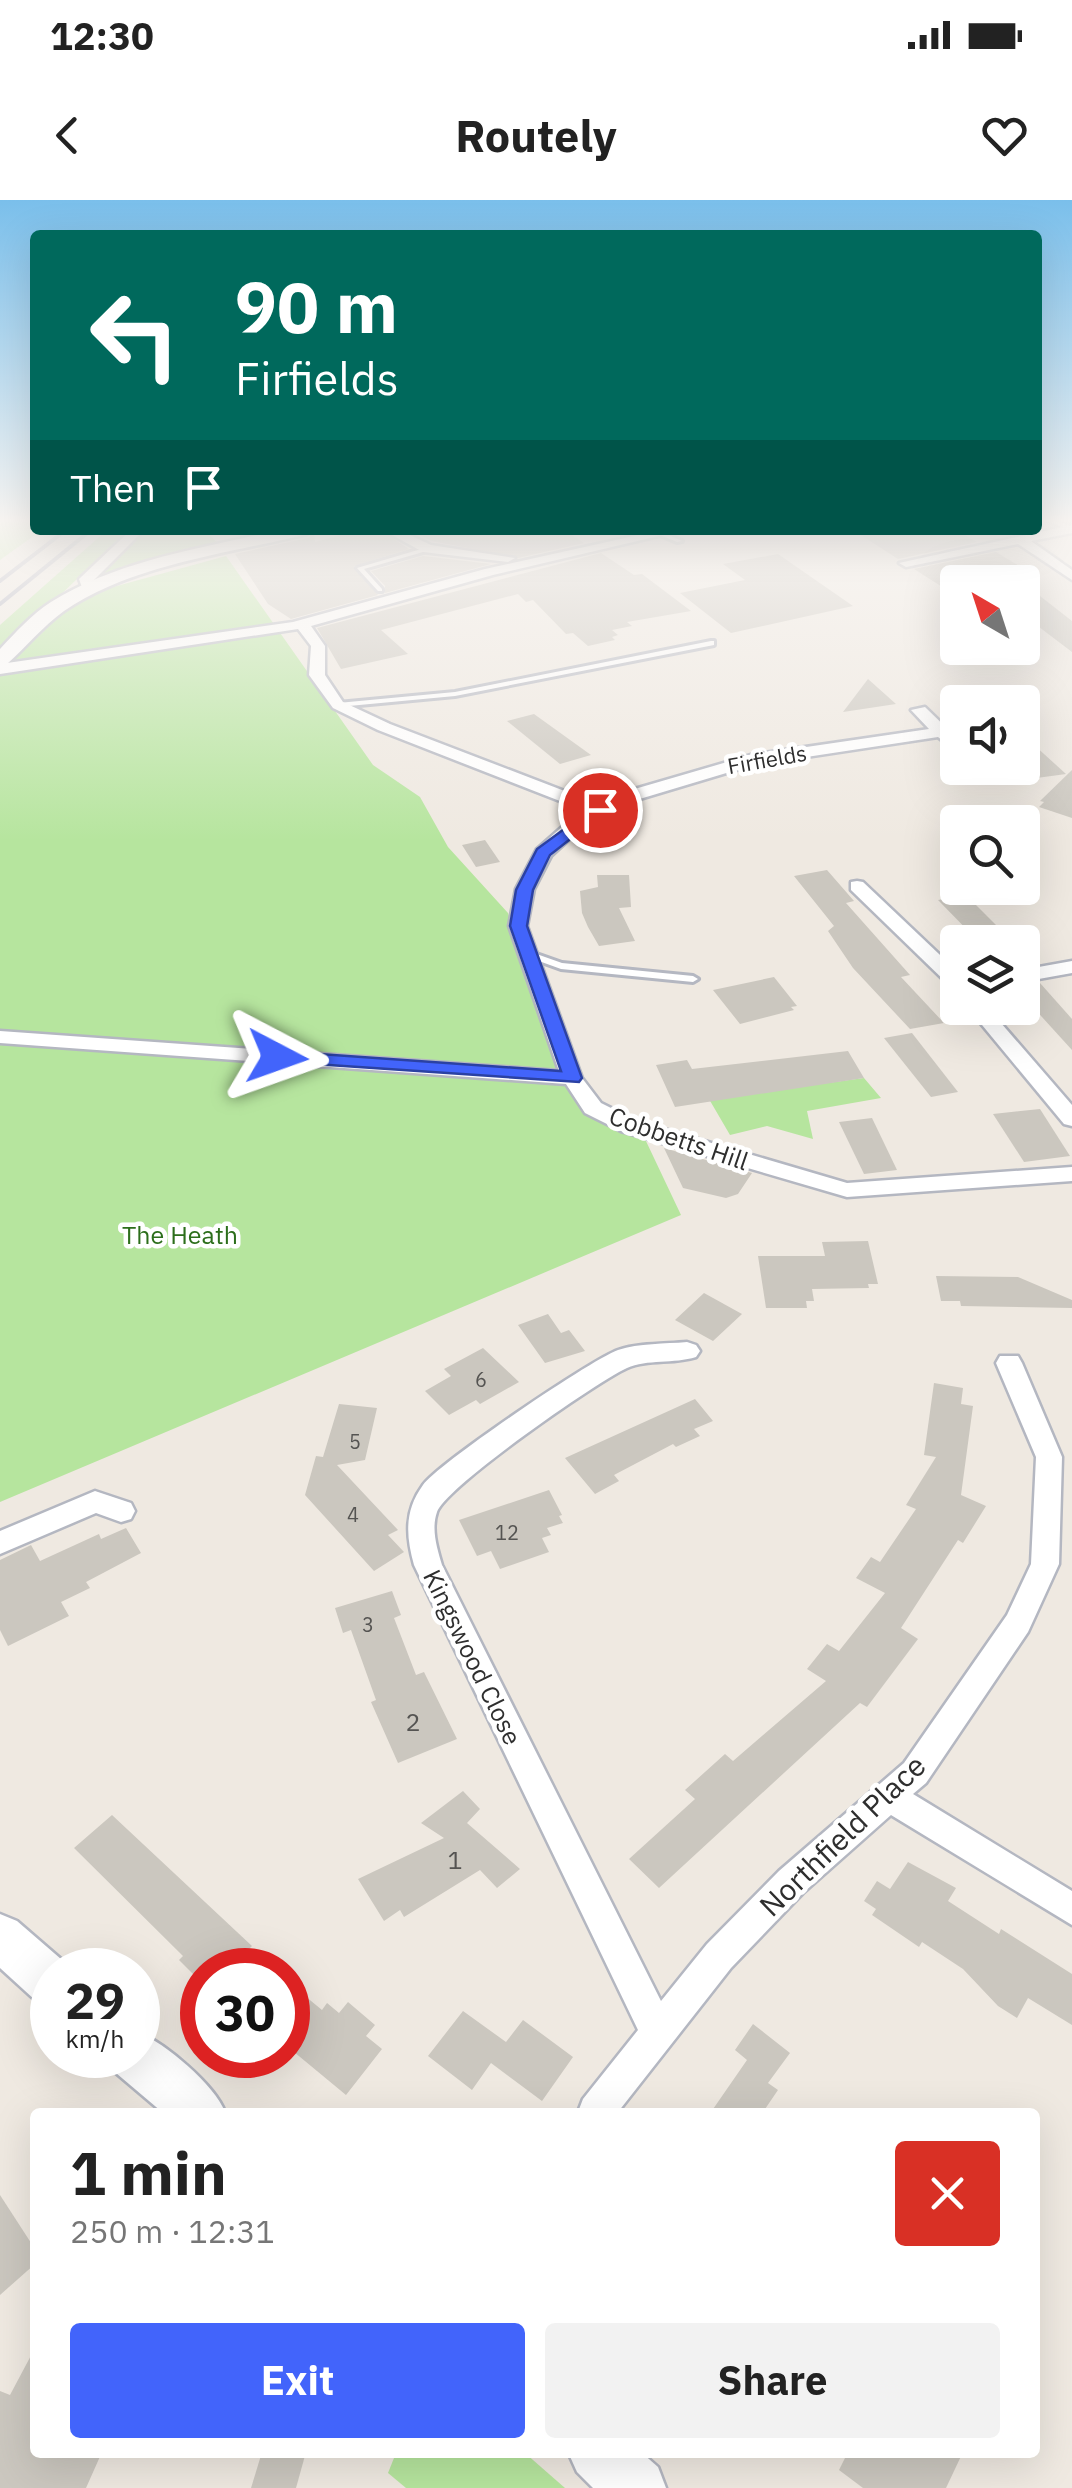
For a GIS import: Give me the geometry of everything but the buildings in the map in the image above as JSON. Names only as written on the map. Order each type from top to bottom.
[{"type":"main road","points":[[0,660],[35,627]]},
{"type":"main road","points":[[0,1937],[30,1964]]},
{"type":"main road","points":[[160,2077],[195,2108]]},
{"type":"main road","points":[[604,2458],[638,2488]]},
{"type":"street","points":[[0,669],[283,627]]},
{"type":"street","points":[[304,627],[318,646],[317,675],[338,705],[384,727],[600,810]]},
{"type":"street","points":[[918,710],[940,732]]},
{"type":"street","name":"Firfields","points":[[572,1078],[518,926],[525,890],[543,852],[600,810],[660,784],[751,760],[940,732]]},
{"type":"street","points":[[857,886],[940,967]]},
{"type":"street","points":[[1040,972],[1072,966]]},
{"type":"street","points":[[992,1025],[1072,1119]]},
{"type":"street","points":[[0,1037],[572,1078]]},
{"type":"street","name":"Cobbetts Hill","points":[[572,1078],[593,1108],[630,1126],[847,1190],[1072,1174]]},
{"type":"street","name":"Kingswood Close","points":[[657,2030],[428,1566],[420,1540],[422,1514],[433,1492],[458,1467],[623,1358],[687,1351]]},
{"type":"street","name":"Northfield Place","points":[[599,2108],[719,1956],[791,1882],[915,1772],[1018,1623],[1045,1564],[1049,1457],[1010,1364]]},
{"type":"street","points":[[0,1543],[96,1502],[121,1510]]},
{"type":"street","points":[[890,1796],[1072,1909]]},
{"type":"lane","points":[[338,705],[456,694],[711,644]]},
{"type":"lane","points":[[528,954],[561,966],[693,978]]},
{"type":"green space","points":[[0,627],[27,627],[0,653]]},
{"type":"green space","points":[[48,627],[276,627],[373,765],[420,797],[448,847],[508,913],[558,1069],[0,1030],[0,673]]},
{"type":"green space","name":"The Heath","points":[[0,1042],[571,1081],[589,1110],[645,1139],[681,1215],[0,1502]]},
{"type":"green space","points":[[864,1078],[881,1098],[807,1111],[813,1139],[767,1126],[730,1135],[709,1099]]},
{"type":"green space","points":[[394,2458],[531,2458],[565,2488],[406,2488],[388,2473]]},
{"type":"route","points":[[277,1057],[572,1078],[518,926],[525,890],[543,852],[600,810]]}]
